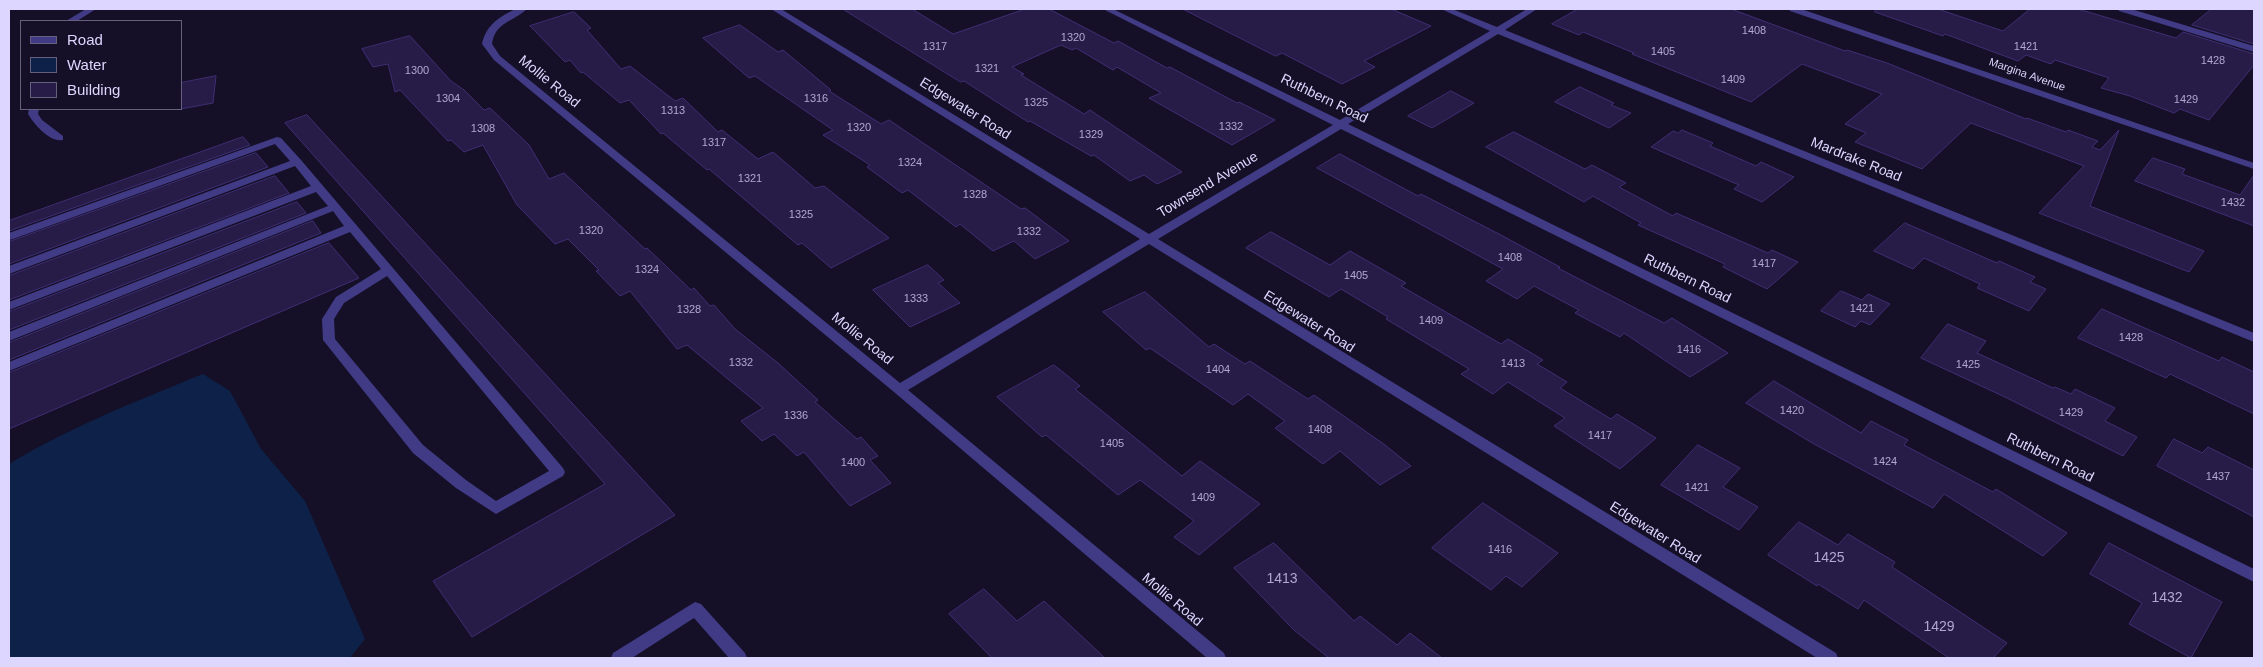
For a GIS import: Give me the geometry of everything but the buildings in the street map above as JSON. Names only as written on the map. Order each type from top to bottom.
[{"type":"street","points":[[72,20],[92,9]]},
{"type":"street","name":"Mollie Road","points":[[523,9],[497,24],[490,31],[487,44],[497,58],[899,389],[1218,658]]},
{"type":"street","name":"Edgewater Road","points":[[775,9],[1146,239],[1830,658]]},
{"type":"street","name":"Ruthbern Road","points":[[1106,9],[2254,576]]},
{"type":"street","name":"Mardrake Road","points":[[1445,9],[2254,338]]},
{"type":"street","name":"Townsend Avenue","points":[[899,389],[1146,239],[1533,9]]},
{"type":"street","name":"Margina Avenue","points":[[1793,9],[2254,166]]},
{"type":"street","points":[[2122,9],[2254,49]]},
{"type":"street","points":[[34,110],[33,114],[38,122],[59,138]]},
{"type":"street","points":[[9,237],[277,140],[297,162],[334,207],[388,270],[558,472],[496,508],[461,484],[418,449],[329,340],[328,319],[340,300],[388,270]]},
{"type":"street","points":[[9,270],[297,162]]},
{"type":"street","points":[[9,306],[318,187]]},
{"type":"street","points":[[9,337],[334,207]]},
{"type":"street","points":[[9,367],[351,227]]},
{"type":"street","points":[[619,658],[695,608],[739,658]]},
{"type":"water","points":[[203,374],[230,391],[261,449],[305,501],[365,639],[350,658],[9,658],[9,464],[80,426]]}]
